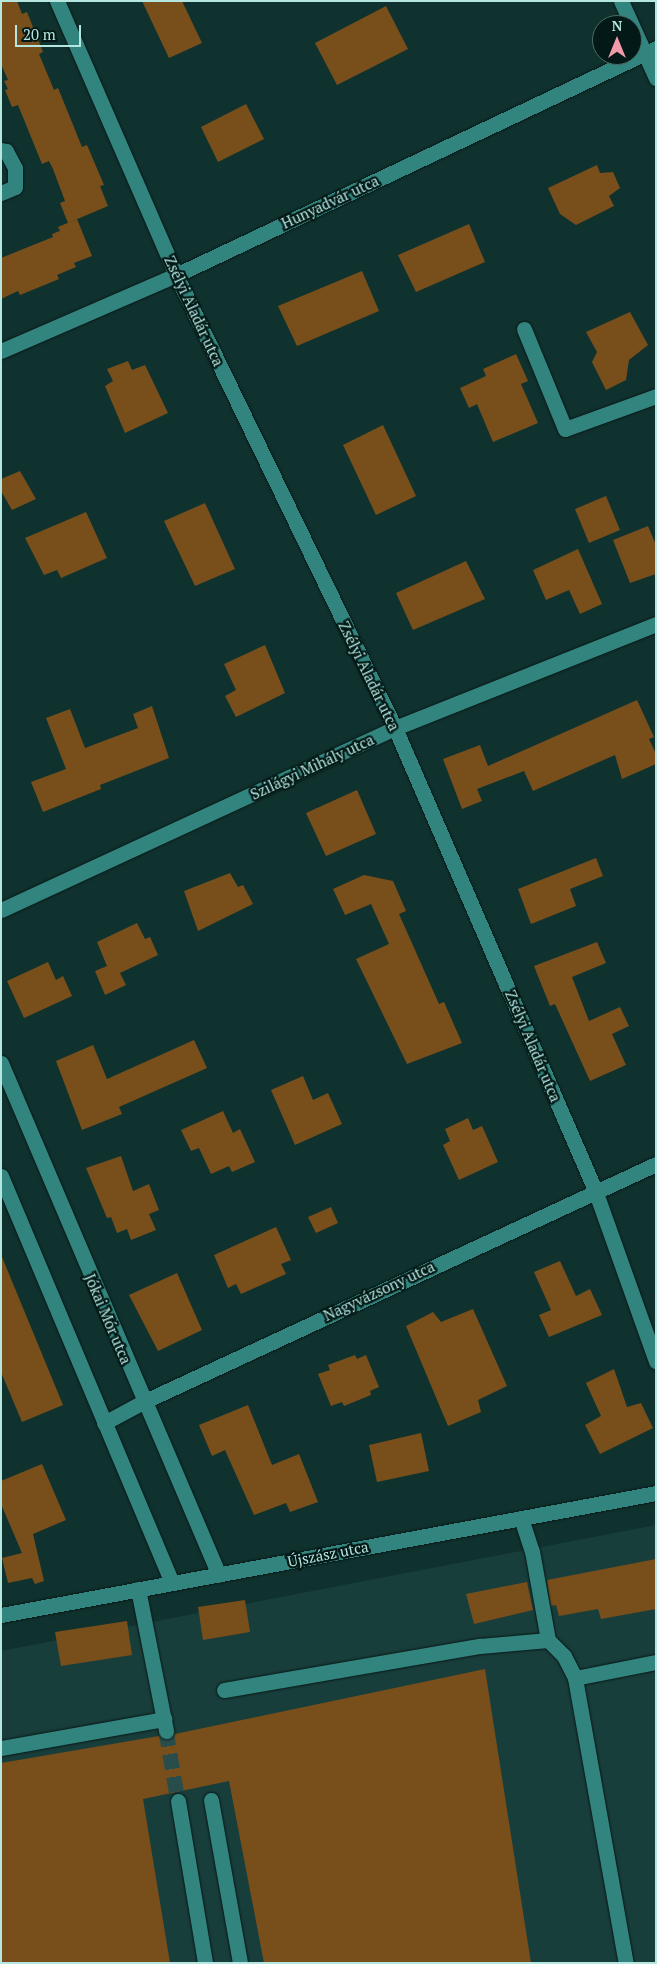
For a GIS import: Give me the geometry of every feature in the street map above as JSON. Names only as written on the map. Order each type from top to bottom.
[{"type":"street","name":"Zsélyi Aladár utca","points":[[57,1],[176,275],[395,728],[595,1190],[656,1361]]},
{"type":"street","points":[[621,1],[650,50],[656,78]]},
{"type":"street","name":"Hunyadvár utca","points":[[1,350],[176,275],[650,50]]},
{"type":"street","points":[[1,150],[6,151],[15,168],[15,186],[1,193]]},
{"type":"street","points":[[524,329],[565,429],[656,396]]},
{"type":"street","name":"Szilágyi Mihály utca","points":[[1,910],[395,728],[656,624]]},
{"type":"street","name":"Jókai Mór utca","points":[[1,1063],[143,1402],[218,1575]]},
{"type":"street","name":"Nagyvázsony utca","points":[[104,1423],[143,1402],[595,1190],[656,1164]]},
{"type":"street","points":[[1,1176],[172,1583]]},
{"type":"street","name":"Újszász utca","points":[[1,1615],[656,1493]]},
{"type":"street","points":[[521,1518],[532,1551],[548,1640],[564,1656],[575,1678],[626,1963]]},
{"type":"street","points":[[1,1748],[165,1725],[138,1589]]},
{"type":"street","points":[[224,1690],[480,1646],[548,1640]]},
{"type":"street","points":[[575,1678],[656,1662]]},
{"type":"street","points":[[211,1800],[240,1963]]},
{"type":"street","points":[[178,1801],[205,1963]]},
{"type":"shaded area","points":[[656,1525],[656,1963],[1,1963],[1,1651]]},
{"type":"building","points":[[1,1],[17,1],[22,14],[27,12],[43,52],[39,54],[54,90],[58,88],[82,147],[87,145],[104,185],[100,186],[108,206],[68,223],[60,203],[65,201],[53,169],[49,161],[42,164],[18,105],[12,107],[5,90],[8,89],[4,81],[8,80],[1,64]]},
{"type":"building","points":[[142,1],[182,1],[202,43],[169,58]]},
{"type":"building","points":[[386,6],[408,49],[337,85],[315,43]]},
{"type":"building","points":[[246,104],[264,139],[218,162],[201,127]]},
{"type":"building","points":[[597,165],[600,173],[613,172],[620,188],[609,196],[614,206],[576,225],[560,214],[548,188]]},
{"type":"building","points":[[77,219],[92,256],[74,263],[76,267],[57,275],[59,279],[20,295],[18,291],[1,299],[1,258],[53,237],[52,234],[60,231],[58,227]]},
{"type":"building","points":[[469,224],[485,262],[416,292],[398,255]]},
{"type":"building","points":[[362,271],[379,311],[297,346],[278,306]]},
{"type":"building","points":[[630,312],[648,345],[629,360],[626,380],[606,390],[592,362],[597,352],[586,332]]},
{"type":"building","points":[[516,354],[528,381],[521,384],[538,423],[493,442],[477,404],[469,408],[460,388],[486,376],[483,369]]},
{"type":"building","points":[[128,361],[132,370],[145,365],[168,413],[125,433],[105,386],[113,381],[107,369]]},
{"type":"building","points":[[383,425],[416,496],[376,515],[343,445]]},
{"type":"building","points":[[20,471],[36,499],[12,510],[1,491],[1,479]]},
{"type":"building","points":[[606,496],[620,530],[589,543],[575,509]]},
{"type":"building","points":[[205,503],[235,569],[195,586],[164,521]]},
{"type":"building","points":[[86,512],[107,558],[61,578],[57,570],[44,575],[25,538]]},
{"type":"building","points":[[648,526],[656,545],[656,574],[630,583],[613,540]]},
{"type":"building","points":[[578,549],[602,604],[580,614],[569,590],[546,600],[533,570]]},
{"type":"building","points":[[466,561],[485,599],[413,630],[396,593]]},
{"type":"building","points":[[265,645],[285,693],[236,717],[225,696],[236,690],[224,664]]},
{"type":"building","points":[[637,700],[654,737],[649,739],[656,754],[656,764],[622,779],[615,755],[533,791],[524,771],[477,789],[482,801],[462,809],[443,759],[480,745],[488,766]]},
{"type":"building","points":[[152,706],[169,758],[100,785],[101,789],[43,812],[31,782],[66,769],[46,718],[70,709],[85,748],[138,728],[133,714]]},
{"type":"building","points":[[357,790],[376,834],[326,856],[306,813]]},
{"type":"building","points":[[596,858],[603,876],[570,889],[576,906],[531,924],[518,889]]},
{"type":"building","points":[[230,873],[238,887],[243,885],[253,904],[198,931],[184,891]]},
{"type":"building","points":[[364,875],[393,881],[406,911],[399,914],[439,1004],[444,1002],[462,1043],[407,1064],[356,959],[389,944],[371,904],[345,915],[333,889]]},
{"type":"building","points":[[137,923],[145,939],[150,937],[158,955],[120,973],[126,985],[105,995],[95,971],[107,966],[97,942]]},
{"type":"building","points":[[597,942],[606,963],[572,977],[589,1021],[620,1007],[629,1026],[612,1034],[626,1065],[590,1081],[555,1004],[550,1006],[534,966]]},
{"type":"building","points":[[48,962],[56,980],[63,976],[72,996],[24,1018],[7,981]]},
{"type":"building","points":[[194,1040],[207,1068],[119,1107],[122,1114],[82,1130],[56,1061],[93,1045],[107,1079]]},
{"type":"building","points":[[303,1076],[313,1100],[328,1093],[342,1124],[295,1145],[271,1090]]},
{"type":"building","points":[[223,1111],[233,1133],[240,1129],[255,1162],[232,1172],[229,1166],[211,1174],[199,1148],[191,1151],[181,1130]]},
{"type":"building","points":[[468,1118],[473,1130],[482,1126],[498,1162],[459,1180],[443,1145],[450,1141],[445,1129]]},
{"type":"building","points":[[121,1156],[133,1191],[149,1184],[159,1210],[149,1214],[156,1230],[131,1240],[127,1229],[117,1233],[111,1217],[107,1218],[86,1168]]},
{"type":"building","points":[[331,1207],[338,1223],[316,1233],[308,1217]]},
{"type":"building","points":[[276,1227],[291,1260],[281,1264],[286,1274],[241,1294],[236,1284],[228,1288],[214,1255]]},
{"type":"building","points":[[2,1257],[63,1405],[22,1422],[1,1372]]},
{"type":"building","points":[[560,1261],[576,1296],[590,1289],[602,1315],[549,1337],[539,1315],[551,1310],[534,1272]]},
{"type":"building","points":[[177,1273],[202,1330],[158,1351],[129,1295]]},
{"type":"building","points":[[473,1309],[507,1386],[478,1400],[481,1412],[448,1426],[406,1326],[433,1312],[441,1322]]},
{"type":"building","points":[[355,1355],[357,1359],[366,1355],[379,1387],[370,1391],[371,1395],[344,1406],[342,1402],[331,1406],[318,1374],[330,1370],[328,1365]]},
{"type":"building","points":[[614,1369],[627,1407],[641,1403],[653,1428],[600,1454],[585,1425],[601,1416],[586,1383]]},
{"type":"building","points":[[248,1405],[272,1465],[299,1454],[318,1502],[290,1512],[286,1503],[254,1515],[225,1450],[212,1456],[199,1425]]},
{"type":"building","points":[[421,1433],[429,1471],[377,1482],[369,1445]]},
{"type":"building","points":[[42,1464],[66,1520],[33,1534],[44,1581],[35,1584],[32,1578],[8,1583],[2,1558],[22,1553],[1,1504],[1,1481]]},
{"type":"building","points":[[656,1559],[656,1609],[601,1619],[598,1609],[559,1616],[556,1605],[551,1606],[547,1580]]},
{"type":"building","points":[[527,1582],[533,1610],[474,1624],[466,1594]]},
{"type":"building","points":[[245,1600],[250,1632],[203,1640],[198,1607]]},
{"type":"building","points":[[127,1621],[132,1655],[61,1666],[55,1632]]},
{"type":"building","points":[[485,1669],[531,1963],[264,1963],[229,1781],[143,1799],[170,1963],[1,1963],[1,1763],[159,1736],[167,1740],[175,1734]]},
{"type":"tunnel","points":[[166,1731],[178,1801]]}]
